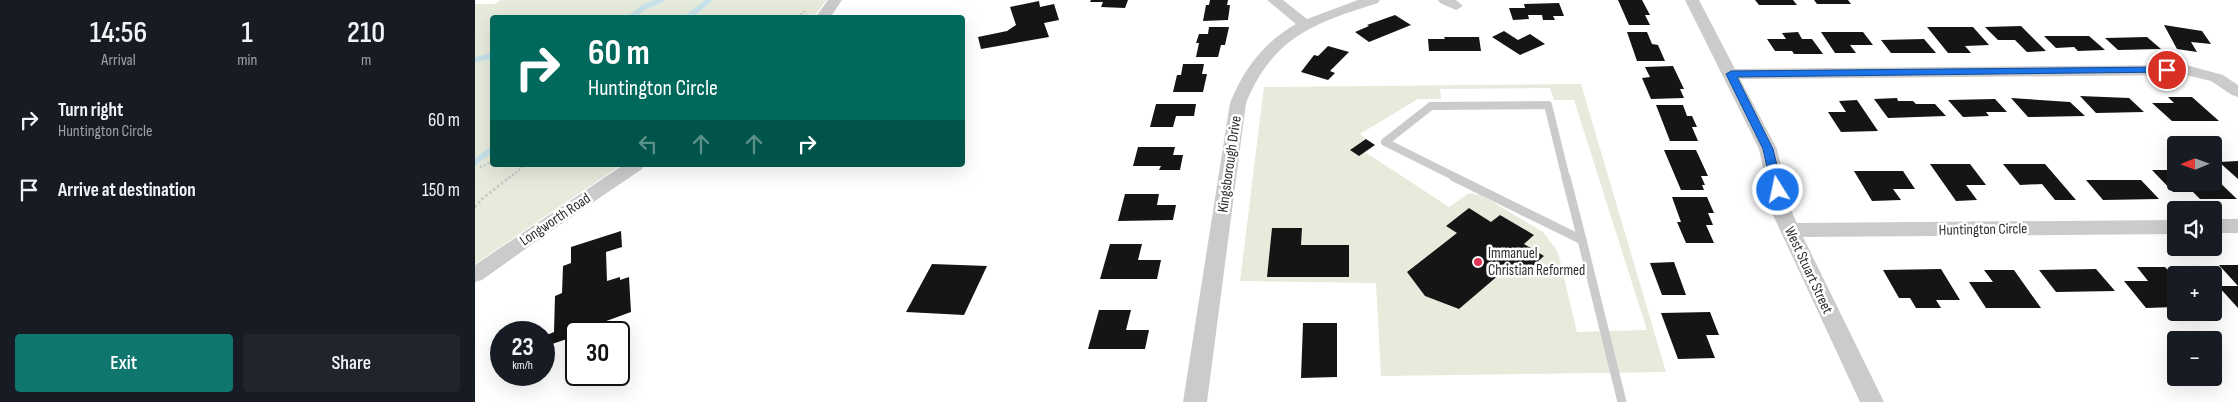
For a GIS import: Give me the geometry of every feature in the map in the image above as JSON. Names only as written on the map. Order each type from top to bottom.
[{"type":"street","points":[[824,15],[835,0]]},
{"type":"street","points":[[1274,0],[1305,24]]},
{"type":"street","name":"Kingsborough Drive","points":[[1195,402],[1238,103],[1245,84],[1257,63],[1285,37],[1305,24],[1329,13],[1373,0]]},
{"type":"street","name":"West Stuart Street","points":[[1692,0],[1768,149],[1773,164],[1783,215],[1873,402]]},
{"type":"street","points":[[1731,74],[2186,70],[2217,78],[2238,92]]},
{"type":"street","name":"Longworth Road","points":[[475,276],[538,230],[633,167]]},
{"type":"street","points":[[2222,226],[2238,226]]},
{"type":"street","name":"Huntington Circle","points":[[1790,230],[2167,227]]},
{"type":"lane","points":[[1582,240],[1385,142],[1431,106],[1548,105],[1582,240],[1622,402]]},
{"type":"path","points":[[480,167],[490,163]]},
{"type":"path","points":[[475,207],[483,198],[522,167]]},
{"type":"shaded area","points":[[501,0],[827,0],[815,15],[490,15],[490,167],[618,167],[475,264],[475,4],[495,4]]},
{"type":"shaded area","points":[[1581,84],[1666,372],[1381,376],[1376,283],[1240,281],[1264,87]],"holes":[[[1550,88],[1554,100],[1574,100],[1647,330],[1577,332],[1558,252],[1543,232],[1481,195],[1469,193],[1449,207],[1365,152],[1359,155],[1350,150],[1366,139],[1360,134],[1418,99],[1441,99],[1440,89]],[[1469,208],[1491,222],[1500,215],[1534,235],[1524,244],[1543,256],[1507,268],[1459,309],[1425,296],[1407,272],[1457,233],[1446,226]],[[1272,228],[1302,228],[1301,245],[1349,245],[1349,277],[1267,277]]]},
{"type":"building","points":[[1091,0],[1128,0],[1125,8],[1101,7],[1103,2],[1090,2]]},
{"type":"building","points":[[1210,0],[1228,0],[1227,5],[1230,5],[1228,20],[1203,21],[1206,5],[1209,5]]},
{"type":"building","points":[[1618,0],[1642,0],[1650,15],[1645,15],[1650,25],[1629,25]]},
{"type":"building","points":[[1755,0],[1793,0],[1797,5],[1759,5]]},
{"type":"building","points":[[1814,0],[1848,0],[1851,4],[1817,4]]},
{"type":"building","points":[[1039,1],[1040,7],[1054,4],[1059,20],[1044,23],[1049,37],[981,49],[978,37],[1007,31],[1016,25],[1010,7]]},
{"type":"building","points":[[1559,3],[1564,16],[1553,16],[1555,20],[1543,20],[1542,15],[1528,15],[1529,19],[1513,20],[1509,8],[1525,8],[1524,4]]},
{"type":"building","points":[[1395,15],[1411,25],[1369,42],[1355,32],[1369,26],[1367,25]]},
{"type":"building","points":[[2164,25],[2202,31],[2211,44],[2191,42],[2197,52],[2177,49]]},
{"type":"building","points":[[2021,26],[2046,51],[2027,52],[2015,40],[1998,40],[1985,27]]},
{"type":"building","points":[[1209,27],[1229,27],[1225,45],[1221,45],[1218,57],[1196,57],[1199,43],[1196,43],[1199,34],[1208,34]]},
{"type":"building","points":[[1927,27],[1973,27],[1989,45],[1965,46],[1971,53],[1948,53]]},
{"type":"building","points":[[1504,31],[1518,40],[1530,34],[1545,44],[1520,55],[1492,37]]},
{"type":"building","points":[[1627,32],[1647,32],[1652,44],[1658,45],[1665,61],[1637,61]]},
{"type":"building","points":[[1798,32],[1802,39],[1812,39],[1823,54],[1794,54],[1792,51],[1775,51],[1767,39],[1786,39],[1782,33]]},
{"type":"building","points":[[1821,32],[1863,32],[1873,45],[1850,45],[1856,53],[1835,53]]},
{"type":"building","points":[[2044,36],[2089,36],[2105,50],[2078,51],[2074,47],[2056,48]]},
{"type":"building","points":[[1444,37],[1479,37],[1481,51],[1429,51],[1428,39],[1445,39]]},
{"type":"building","points":[[2147,37],[2161,49],[2118,50],[2105,38]]},
{"type":"building","points":[[1924,39],[1936,53],[1891,53],[1881,40]]},
{"type":"building","points":[[1328,46],[1349,52],[1330,71],[1335,73],[1328,80],[1301,72],[1314,55],[1318,56]]},
{"type":"building","points":[[1183,64],[1204,64],[1202,74],[1207,74],[1203,92],[1173,92],[1177,75],[1181,75]]},
{"type":"building","points":[[1673,66],[1684,89],[1680,89],[1684,98],[1651,99],[1642,78],[1650,77],[1645,67]]},
{"type":"building","points":[[2080,96],[2129,98],[2144,112],[2096,113]]},
{"type":"building","points":[[2168,97],[2192,97],[2219,121],[2172,121],[2152,103],[2174,103]]},
{"type":"building","points":[[1897,98],[1898,101],[1913,101],[1916,104],[1935,104],[1946,116],[1888,118],[1874,99]]},
{"type":"building","points":[[2011,98],[2070,102],[2085,116],[2028,117]]},
{"type":"building","points":[[1995,99],[2007,112],[1986,112],[1989,116],[1963,117],[1948,100]]},
{"type":"building","points":[[1857,100],[1878,131],[1841,132],[1828,112],[1846,112],[1839,101]]},
{"type":"building","points":[[1156,104],[1196,104],[1194,116],[1176,116],[1173,127],[1150,127]]},
{"type":"building","points":[[1656,105],[1683,105],[1687,116],[1692,116],[1697,127],[1692,127],[1698,141],[1670,141]]},
{"type":"building","points":[[1366,139],[1375,145],[1359,156],[1350,150]]},
{"type":"building","points":[[1138,147],[1175,147],[1173,155],[1183,155],[1180,170],[1159,170],[1161,166],[1133,166]]},
{"type":"building","points":[[1664,150],[1696,150],[1708,176],[1701,176],[1705,185],[1702,185],[1704,190],[1681,190]]},
{"type":"building","points":[[2238,161],[2238,179],[2223,166],[2223,162]]},
{"type":"building","points":[[1930,164],[1970,164],[1986,185],[1966,185],[1977,200],[1956,201]]},
{"type":"building","points":[[2003,164],[2045,164],[2076,200],[2055,200],[2042,184],[2020,185]]},
{"type":"building","points":[[2152,170],[2167,170],[2167,186]]},
{"type":"building","points":[[1854,171],[1903,171],[1915,189],[1893,189],[1901,200],[1872,201]]},
{"type":"building","points":[[2086,180],[2141,180],[2159,199],[2103,200]]},
{"type":"building","points":[[2223,186],[2237,199],[2200,199],[2193,192],[2173,192],[2223,191]]},
{"type":"building","points":[[1125,194],[1159,194],[1157,205],[1176,205],[1173,220],[1118,221]]},
{"type":"building","points":[[1672,197],[1707,197],[1714,213],[1708,213],[1713,225],[1706,225],[1714,243],[1686,243],[1677,222],[1681,222]]},
{"type":"building","name":"Immanuel Christian Reformed","points":[[1469,208],[1491,222],[1500,215],[1534,235],[1524,244],[1544,256],[1521,276],[1507,268],[1459,309],[1425,296],[1407,272],[1457,233],[1446,226]]},
{"type":"building","points":[[1272,228],[1302,228],[1301,245],[1349,245],[1349,277],[1267,277]]},
{"type":"building","points":[[621,231],[622,247],[606,252],[607,281],[620,277],[620,280],[629,277],[631,312],[606,321],[565,321],[565,340],[555,343],[555,296],[562,293],[563,266],[571,263],[571,247]]},
{"type":"building","points":[[1110,244],[1142,244],[1138,260],[1161,260],[1157,279],[1100,279]]},
{"type":"building","points":[[1674,262],[1686,295],[1662,295],[1650,263]]},
{"type":"building","points":[[932,264],[987,266],[964,315],[906,312]]},
{"type":"building","points":[[2238,265],[2238,286],[2222,266],[2220,266]]},
{"type":"building","points":[[2137,267],[2165,267],[2167,269],[2167,307],[2146,308],[2124,281],[2148,281]]},
{"type":"building","points":[[1941,269],[1960,300],[1936,300],[1941,308],[1916,308],[1910,298],[1899,298],[1883,270]]},
{"type":"building","points":[[2096,269],[2115,291],[2056,292],[2039,270]]},
{"type":"building","points":[[1984,270],[2014,270],[2041,308],[1986,308],[1969,282],[1993,282]]},
{"type":"building","points":[[2222,286],[2238,286],[2238,308],[2222,290]]},
{"type":"building","points":[[1099,310],[1131,310],[1126,330],[1149,330],[1145,349],[1088,349]]},
{"type":"building","points":[[1710,312],[1719,335],[1706,335],[1715,358],[1678,359],[1661,313]]},
{"type":"building","points":[[1303,323],[1337,323],[1337,377],[1301,378]]},
{"type":"waterway","points":[[634,15],[644,7],[661,0]]},
{"type":"waterway","points":[[691,15],[709,0]]},
{"type":"waterway","points":[[475,60],[490,56]]},
{"type":"waterway","points":[[475,162],[490,150]]},
{"type":"place","name":"Immanuel Christian Reformed","points":[[1478,262]]},
{"type":"route","points":[[1778,190],[1768,149],[1731,74],[2167,70]]}]
